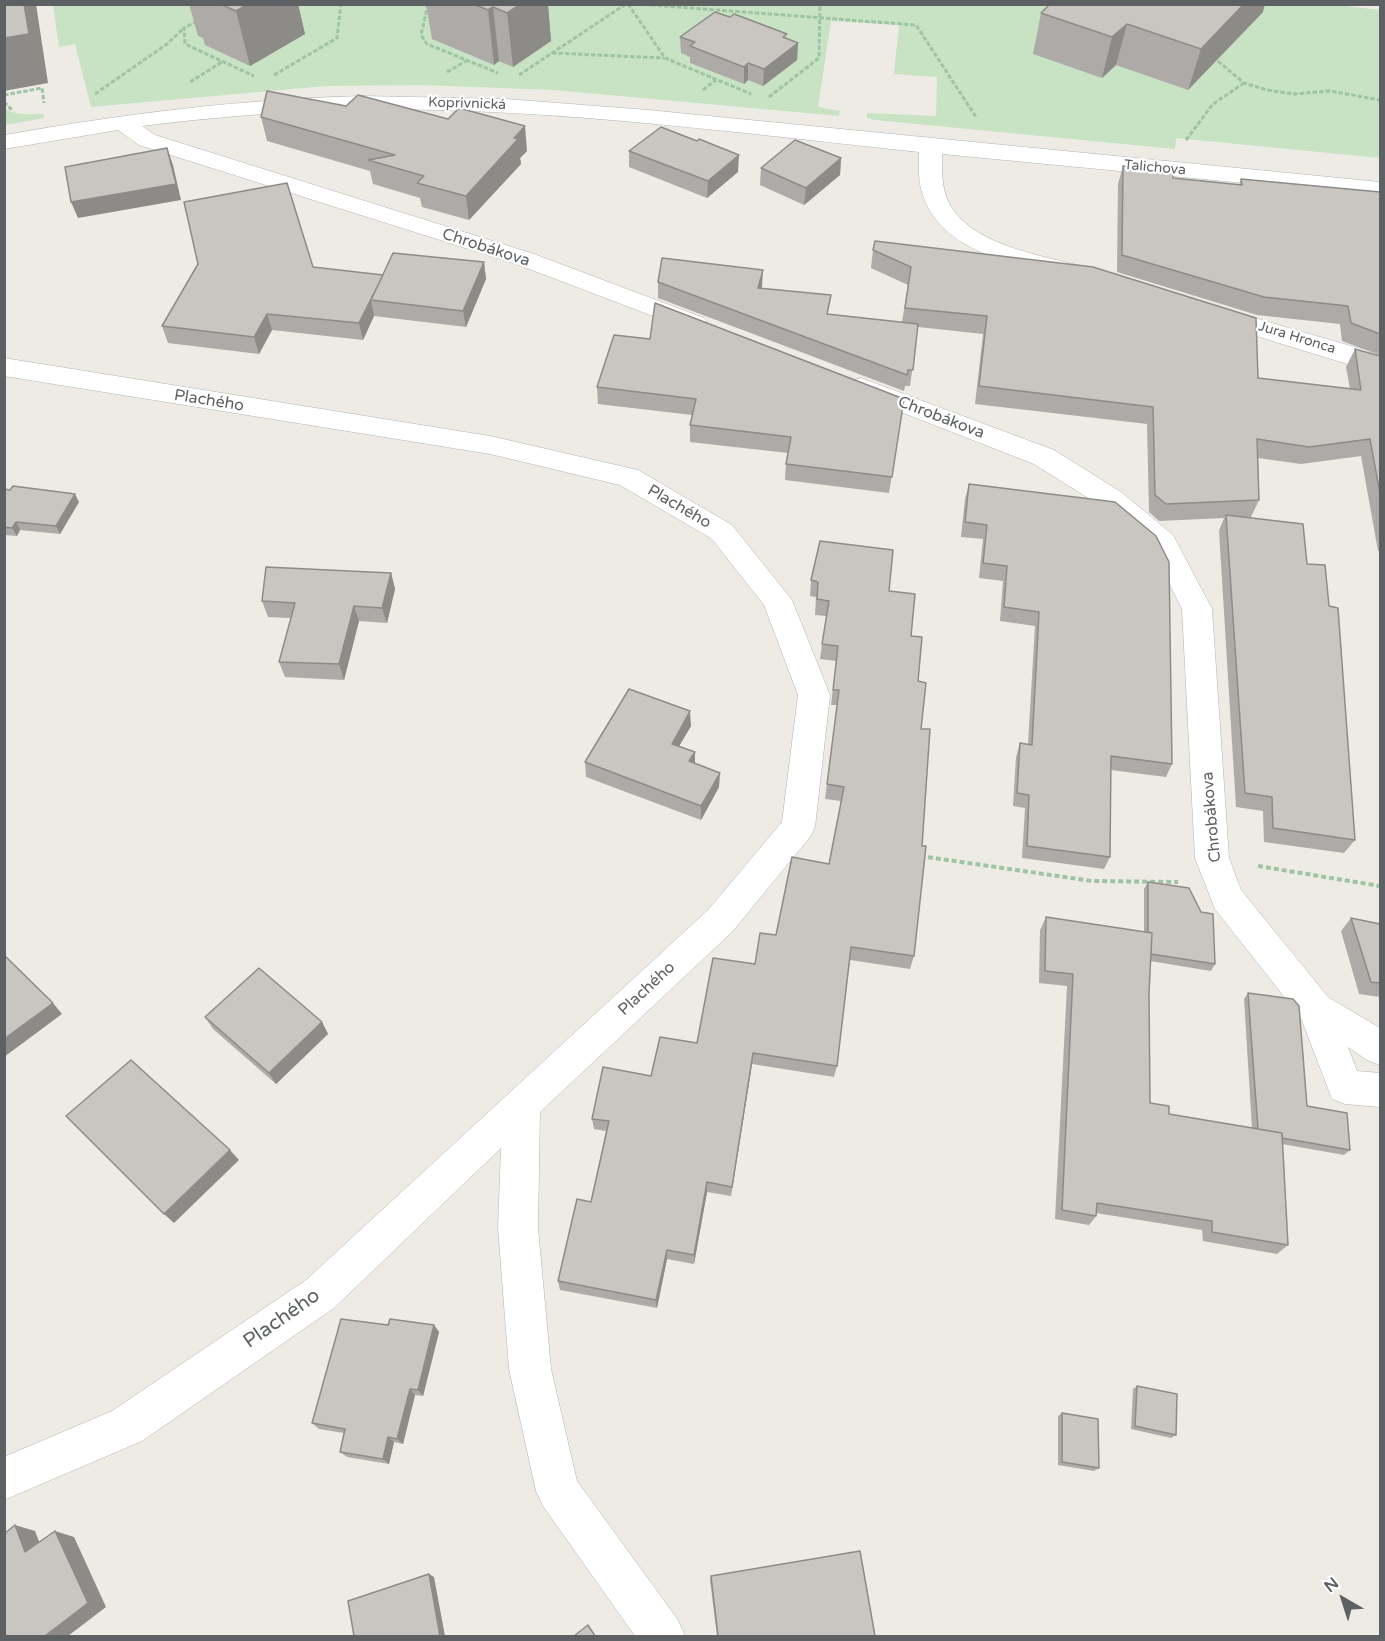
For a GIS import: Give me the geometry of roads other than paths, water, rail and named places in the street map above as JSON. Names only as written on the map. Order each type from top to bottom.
[{"type":"street","name":"Koprivnická","points":[[4,141],[121,122],[294,105],[441,103],[623,112],[930,146]]},
{"type":"street","name":"Chrobákova","points":[[121,122],[147,140],[525,260],[724,335]]},
{"type":"street","name":"Talichova","points":[[930,146],[1380,189]]},
{"type":"street","points":[[930,146],[932,189],[944,216],[953,226],[984,244],[1106,281]]},
{"type":"street","name":"Jura Hronca","points":[[1193,308],[1356,356],[1380,366]]},
{"type":"street","name":"Plachého","points":[[4,367],[490,445],[628,477],[722,532],[777,600],[814,695],[798,827],[720,921],[521,1104],[320,1294],[127,1426],[4,1479]]},
{"type":"street","name":"Chrobákova","points":[[835,377],[1044,457],[1111,499],[1163,542],[1197,609],[1217,870],[1227,898],[1315,1009],[1345,1088],[1380,1090]]},
{"type":"street","name":"Chrobákova","points":[[1315,1009],[1346,1025],[1380,1048]]},
{"type":"street","points":[[521,1104],[518,1228],[530,1369],[558,1491],[662,1636]]}]
